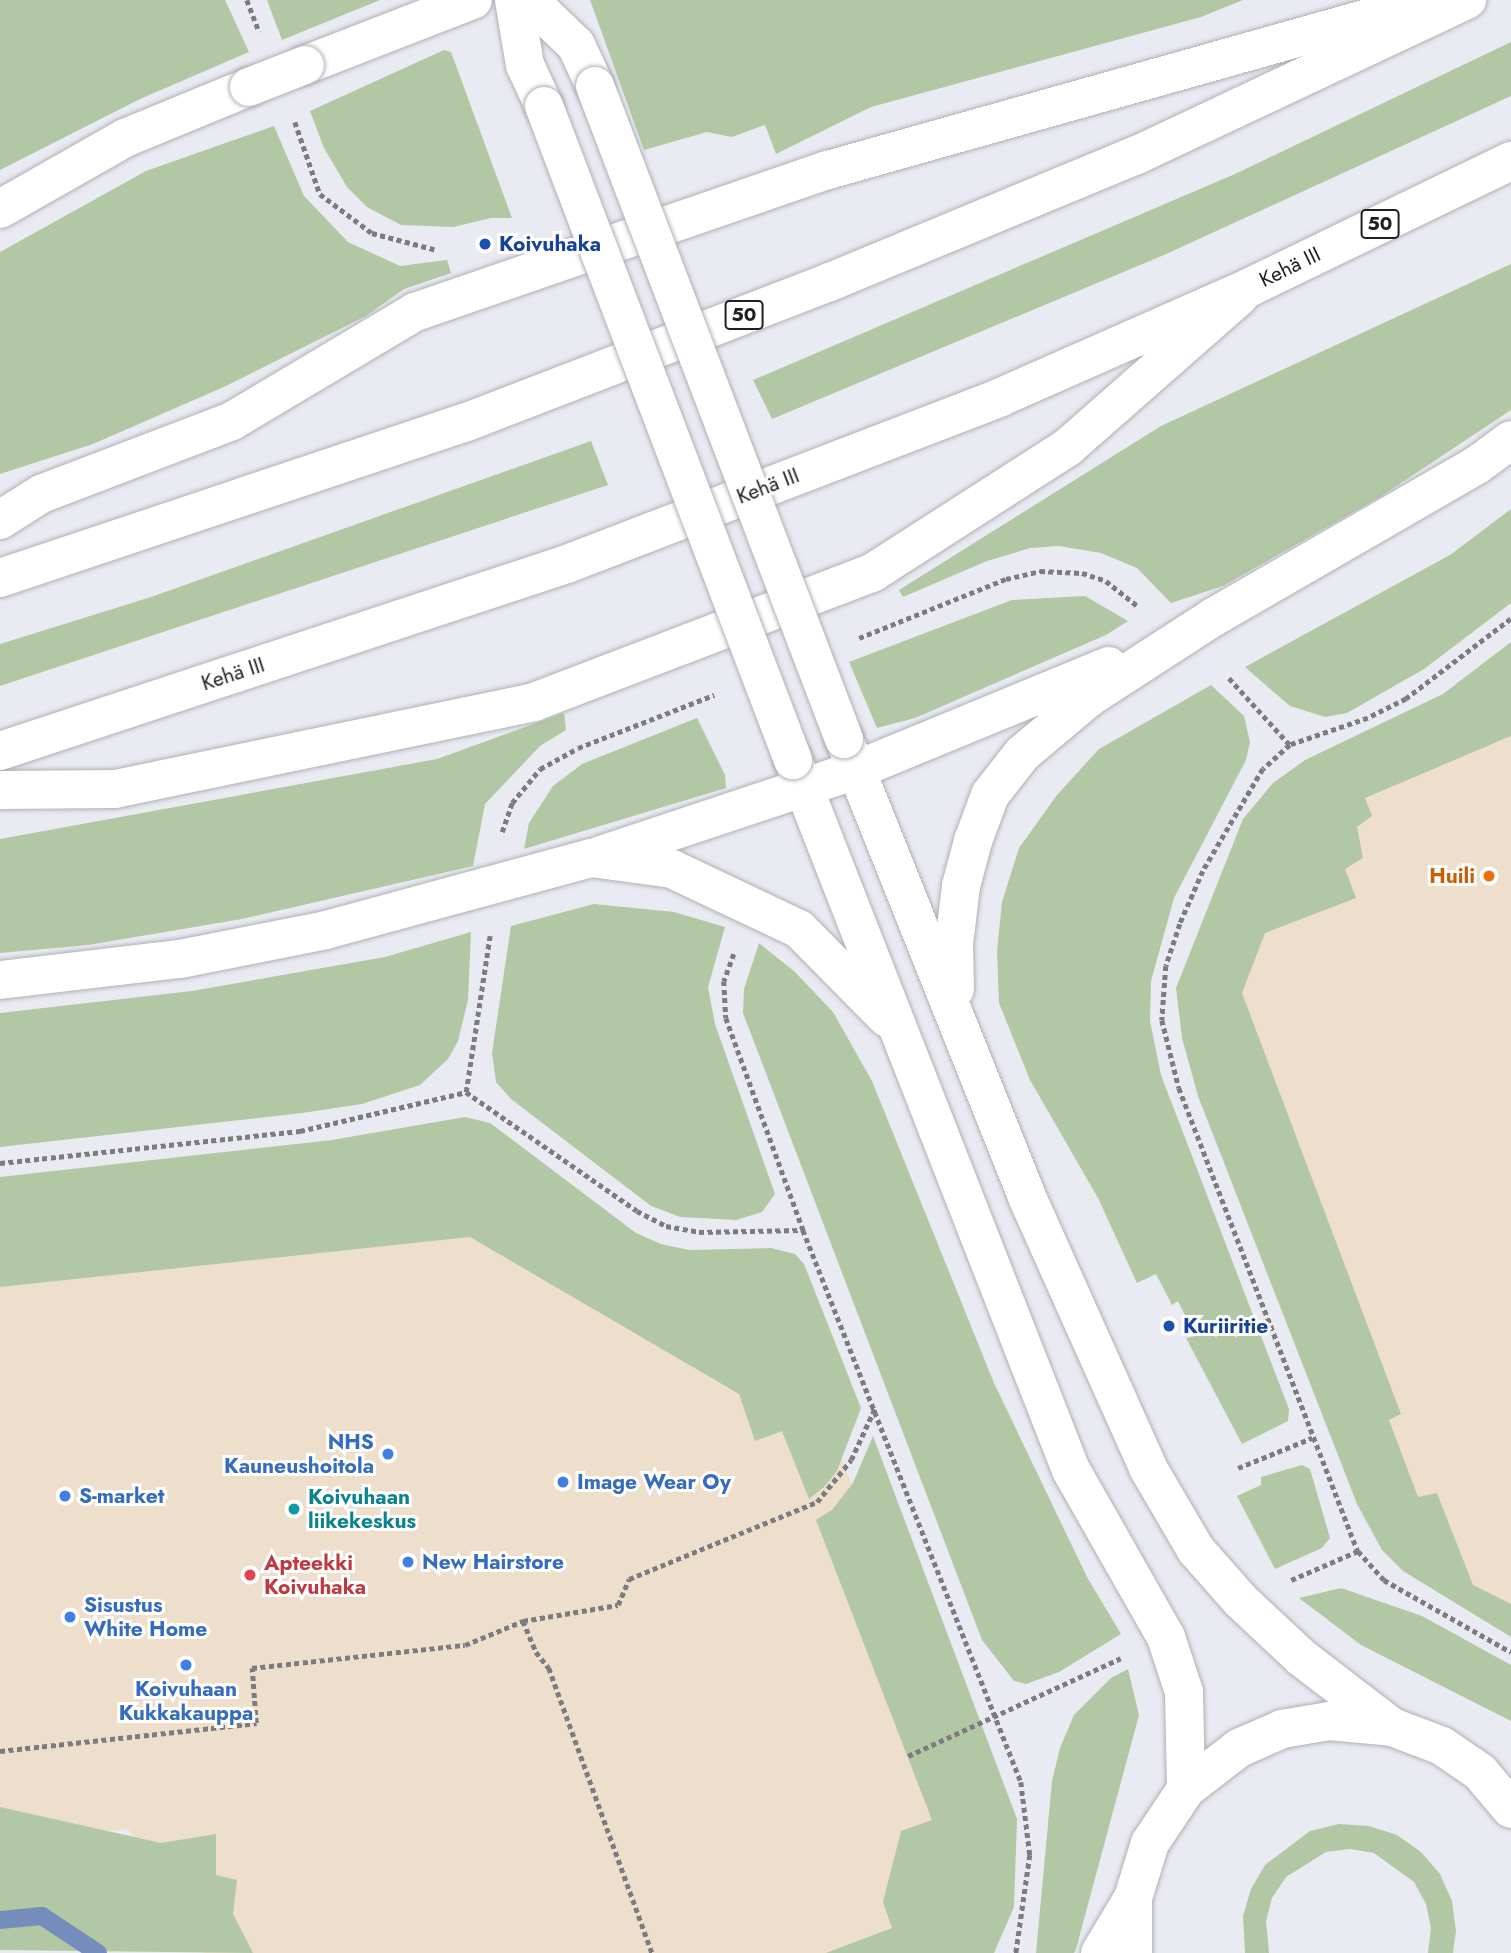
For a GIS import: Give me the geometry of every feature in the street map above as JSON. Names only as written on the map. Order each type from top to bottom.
[{"type":"main road","points":[[0,209],[125,138],[472,0]]},
{"type":"main road","points":[[514,0],[525,65],[544,106],[799,775],[1071,1470],[1166,1637],[1184,1692],[1186,1789]]},
{"type":"main road","points":[[529,0],[576,45],[595,86],[850,755],[1027,1196],[1143,1456],[1196,1550],[1241,1601],[1302,1658],[1392,1727]]},
{"type":"main road","points":[[0,520],[41,494],[232,421],[415,312],[828,170],[1432,0]]},
{"type":"main road","name":"50","points":[[0,578],[467,422],[830,282],[1137,155],[1467,0]]},
{"type":"main road","name":"Kehä III","points":[[0,751],[567,564],[1001,397],[1250,287],[1511,161]]},
{"type":"main road","points":[[0,790],[115,789],[534,702],[872,573],[1068,447],[1250,287]]},
{"type":"main road","points":[[955,1012],[954,944],[961,886],[990,794],[1022,754],[1090,697],[1212,618],[1477,465],[1511,440]]},
{"type":"main road","points":[[0,980],[180,959],[326,930],[591,858],[850,755],[976,724],[1212,618]]},
{"type":"main road","points":[[591,858],[672,869],[751,904],[799,929],[903,1035]]},
{"type":"main road","points":[[1100,1953],[1133,1898],[1150,1843],[1186,1789],[1239,1748],[1282,1729],[1329,1721],[1392,1727],[1442,1746],[1495,1776],[1511,1809]]},
{"type":"main road","points":[[1133,1898],[1133,1953]]},
{"type":"path","points":[[247,0],[262,38]]},
{"type":"path","points":[[291,111],[320,194],[372,233],[444,252]]},
{"type":"path","points":[[1511,619],[1406,699],[1368,718],[1290,744],[1263,769],[1242,798],[1203,871],[1166,966],[1162,1020],[1179,1088],[1312,1438],[1358,1551],[1384,1580],[1511,1652]]},
{"type":"path","points":[[1229,678],[1290,744]]},
{"type":"path","points":[[751,904],[724,981],[726,1018],[803,1230],[876,1408],[1021,1782],[1030,1855],[1016,1953]]},
{"type":"path","points":[[466,1092],[490,932]]},
{"type":"path","points":[[0,1163],[300,1131],[466,1092],[637,1211],[666,1226],[698,1232],[803,1230]]},
{"type":"path","points":[[0,1751],[256,1723],[252,1668],[465,1645],[523,1621],[618,1605],[629,1579],[817,1502],[851,1460],[876,1408]]},
{"type":"path","points":[[1238,1468],[1312,1438]]},
{"type":"path","points":[[523,1621],[536,1653],[549,1668],[652,1953]]},
{"type":"path","points":[[908,1756],[998,1719]]},
{"type":"shaded area","points":[[1511,692],[1511,1609],[1430,1573],[1203,980],[1342,790]]},
{"type":"shaded area","points":[[473,1189],[817,1394],[979,1817],[928,1953],[204,1953],[128,1829],[0,1841],[0,1243]]},
{"type":"green space","points":[[0,0],[225,0],[249,52],[140,99],[0,170]]},
{"type":"green space","points":[[267,0],[380,0],[282,40]]},
{"type":"green space","points":[[590,0],[1243,0],[1201,17],[871,107],[776,154],[765,125],[732,137],[707,132],[644,150]]},
{"type":"green space","points":[[1511,42],[1511,96],[1164,255],[772,419],[753,380],[1235,174]]},
{"type":"green space","points":[[444,50],[451,52],[512,218],[491,218],[453,227],[401,225],[367,207],[347,187],[324,148],[310,111]]},
{"type":"green space","points":[[274,126],[304,196],[348,242],[400,266],[447,260],[451,273],[404,289],[366,316],[226,386],[93,444],[0,474],[0,252],[146,171]]},
{"type":"green space","points":[[1511,264],[1511,410],[1380,497],[1223,586],[1171,603],[1137,568],[1101,553],[1059,546],[1030,548],[987,561],[903,597],[899,590],[1161,426]]},
{"type":"green space","points":[[591,441],[608,485],[0,686],[0,644],[151,597]]},
{"type":"green space","points":[[1511,509],[1511,603],[1424,669],[1347,713],[1325,717],[1290,706],[1245,667],[1450,555]]},
{"type":"green space","points":[[1085,596],[1128,621],[1106,635],[915,718],[877,728],[849,662],[1012,600]]},
{"type":"green space","points":[[1511,642],[1511,736],[1365,798],[1372,816],[1357,827],[1363,858],[1345,869],[1356,898],[1265,933],[1242,993],[1401,1414],[1389,1420],[1418,1497],[1437,1493],[1473,1585],[1511,1604],[1511,1637],[1403,1571],[1382,1550],[1357,1504],[1198,1096],[1182,1038],[1176,988],[1243,819],[1273,783],[1305,760],[1443,694]]},
{"type":"green space","points":[[1211,685],[1244,716],[1250,742],[1246,760],[1174,898],[1151,981],[1150,1021],[1161,1075],[1289,1409],[1288,1421],[1242,1444],[1186,1338],[1195,1336],[1178,1301],[1172,1305],[1156,1274],[1137,1283],[1098,1198],[1030,1080],[999,1003],[997,951],[1002,902],[1019,848],[1057,795],[1099,749]]},
{"type":"green space","points":[[564,713],[566,730],[540,746],[485,804],[473,866],[242,919],[88,945],[0,953],[0,839],[437,759]]},
{"type":"green space","points":[[697,718],[725,775],[726,788],[524,849],[529,823],[553,786],[582,764]]},
{"type":"green space","points":[[594,904],[674,912],[725,927],[708,987],[715,1024],[775,1194],[762,1212],[736,1220],[680,1217],[651,1206],[511,1099],[496,1082],[492,1053],[511,926]]},
{"type":"green space","points":[[471,932],[468,1000],[458,1041],[448,1059],[420,1085],[362,1104],[302,1113],[0,1147],[0,1013],[192,991],[385,957]]},
{"type":"green space","points":[[759,943],[795,972],[833,1012],[872,1081],[994,1383],[1087,1577],[1121,1634],[1059,1672],[1026,1684],[1014,1681],[982,1640],[743,1013],[744,989]]},
{"type":"green space","points":[[465,1117],[490,1123],[636,1233],[661,1244],[689,1250],[771,1248],[795,1254],[804,1264],[861,1408],[837,1471],[824,1487],[809,1499],[782,1431],[755,1441],[739,1394],[470,1237],[0,1287],[0,1177],[332,1140]]},
{"type":"green space","points":[[873,1436],[1017,1819],[1014,1907],[994,1953],[826,1953],[892,1928],[883,1902],[901,1831],[932,1820],[816,1520],[832,1510],[853,1483]]},
{"type":"green space","points":[[1302,1465],[1310,1469],[1330,1538],[1322,1548],[1275,1569],[1237,1496],[1261,1485],[1261,1477]]},
{"type":"green space","points":[[1341,1588],[1422,1616],[1511,1665],[1511,1721],[1361,1645],[1299,1598]]},
{"type":"green space","points":[[1128,1669],[1139,1715],[1076,1949],[1074,1953],[1036,1953],[1052,1781],[1060,1748],[1074,1715],[1111,1678]]},
{"type":"green space","points":[[0,1807],[161,1843],[216,1834],[216,1875],[237,1880],[233,1914],[253,1953],[0,1950]]},
{"type":"green space","points":[[1339,1824],[1369,1826],[1397,1835],[1421,1852],[1440,1874],[1452,1901],[1456,1931],[1453,1953],[1428,1953],[1431,1928],[1426,1904],[1414,1882],[1374,1853],[1350,1849],[1326,1852],[1286,1877],[1272,1898],[1266,1921],[1269,1953],[1245,1953],[1243,1916],[1251,1889],[1265,1865],[1310,1831]]},
{"type":"waterway","points":[[0,1920],[42,1916],[98,1953]]},
{"type":"place","name":"Koivuhaka","points":[[485,244]]},
{"type":"place","name":"Huili","points":[[1489,876]]},
{"type":"place","name":"Kuriiritie","points":[[1169,1326]]},
{"type":"place","name":"NHS Kauneushoitola","points":[[388,1454]]},
{"type":"place","name":"Image Wear Oy","points":[[563,1482]]},
{"type":"place","name":"S-market","points":[[65,1496]]},
{"type":"place","name":"Koivuhaan liikekeskus","points":[[294,1509]]},
{"type":"place","name":"New Hairstore","points":[[408,1562]]},
{"type":"place","name":"Apteekki Koivuhaka","points":[[250,1575]]},
{"type":"place","name":"Sisustus White Home","points":[[70,1617]]},
{"type":"place","name":"Koivuhaan Kukkakauppa","points":[[186,1665]]}]
